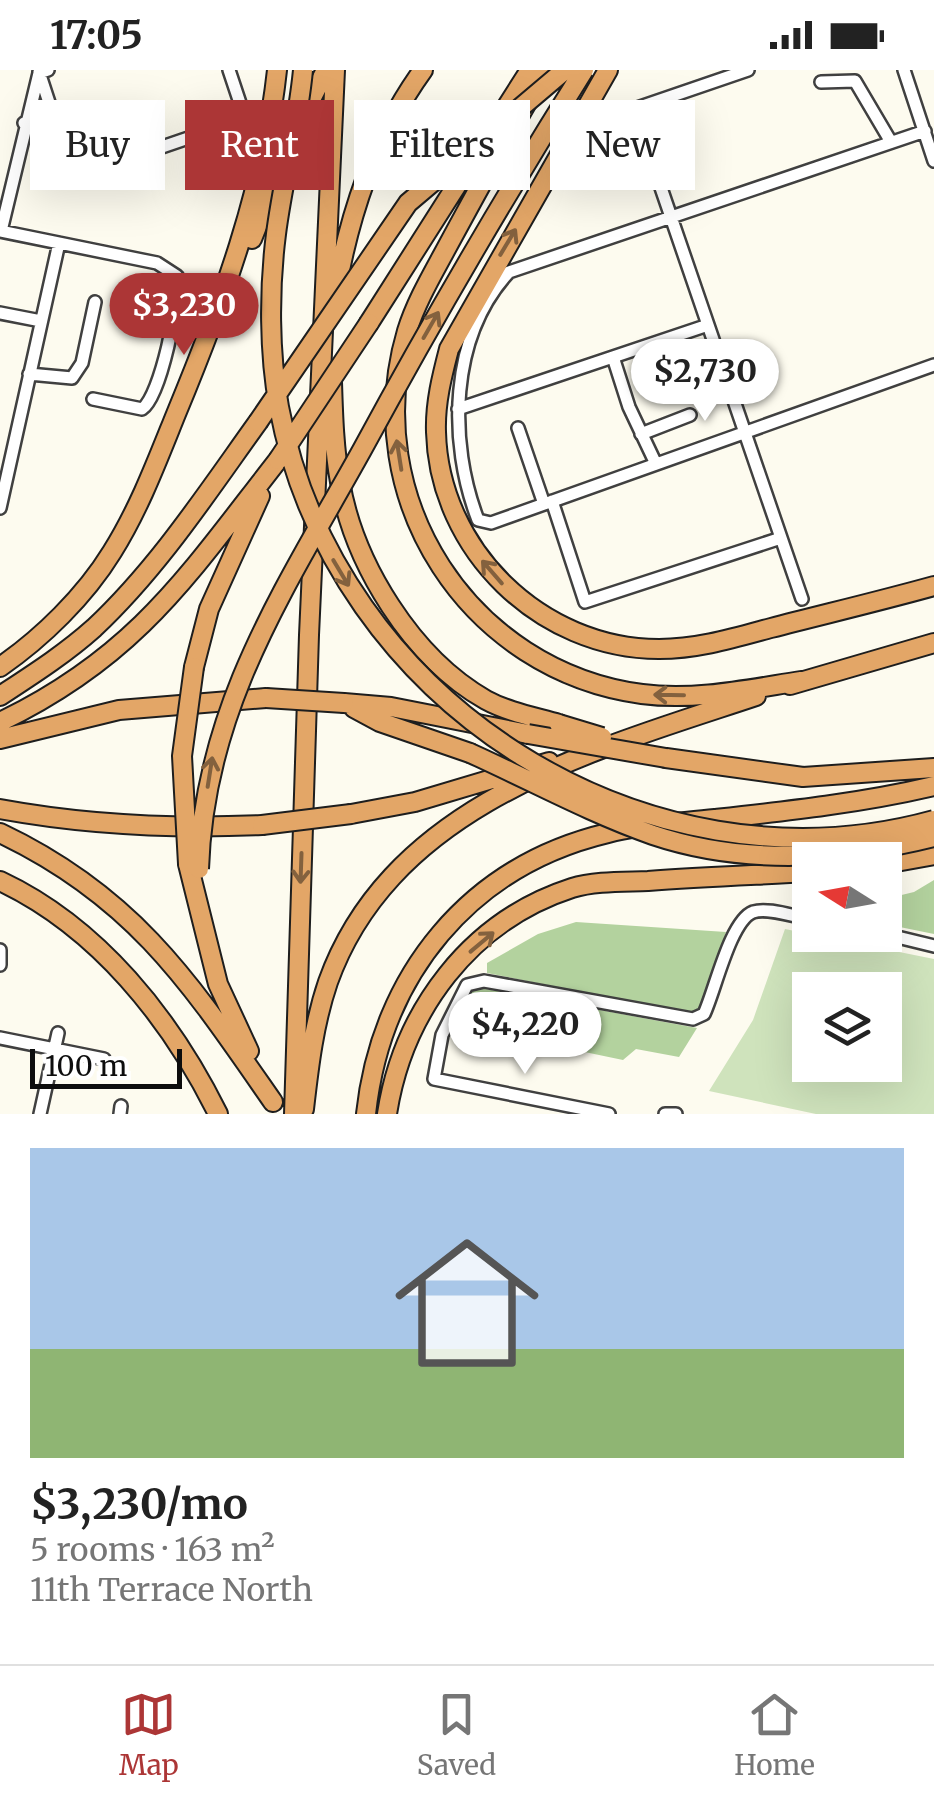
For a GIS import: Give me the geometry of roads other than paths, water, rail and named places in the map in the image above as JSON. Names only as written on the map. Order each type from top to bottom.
[{"type":"highway","points":[[0,666],[54,622],[110,556],[143,495],[212,328],[258,182],[278,70]]},
{"type":"highway","points":[[303,70],[275,245],[272,310],[279,406],[312,516],[338,571],[393,647],[432,688],[509,751],[624,809],[708,829],[790,837],[884,832],[934,820]]},
{"type":"highway","points":[[212,328],[232,290],[307,104],[326,70]]},
{"type":"highway","points":[[294,1114],[309,636],[335,70]]},
{"type":"highway","points":[[324,351],[362,187],[388,126],[422,70]]},
{"type":"highway","points":[[0,722],[81,677],[140,631],[190,575],[278,460],[530,70]]},
{"type":"highway","points":[[546,70],[495,154],[407,330],[398,379],[396,436],[414,518],[441,570],[481,619],[556,670],[615,690],[672,696],[801,681]]},
{"type":"highway","points":[[0,696],[75,644],[109,613],[182,528],[408,203],[565,70]]},
{"type":"highway","points":[[199,918],[200,850],[212,756],[241,672],[420,343],[584,70]]},
{"type":"highway","points":[[608,70],[470,306],[449,349],[436,412],[446,492],[470,544],[525,604],[568,631],[627,646],[675,649],[710,644],[934,586]]},
{"type":"highway","points":[[332,312],[340,482],[356,538],[393,608],[431,656],[486,700],[666,758]]},
{"type":"highway","points":[[276,1108],[218,984],[199,918],[188,864],[182,756],[194,667],[222,577],[278,460]]},
{"type":"highway","points":[[0,808],[50,818],[160,827],[262,825],[350,814],[415,802],[593,752],[801,681],[934,642]]},
{"type":"highway","points":[[0,739],[120,710],[266,698],[391,707],[666,758],[803,777],[934,768]]},
{"type":"highway","points":[[344,703],[380,722],[470,753],[653,835],[719,850],[782,856],[846,853],[934,836]]},
{"type":"highway","points":[[303,1114],[311,1046],[329,980],[342,948],[385,884],[454,821],[593,752]]},
{"type":"highway","points":[[366,1114],[384,1024],[402,985],[438,936],[474,899],[507,876],[608,833],[846,804],[934,786]]},
{"type":"highway","points":[[0,833],[66,868],[118,908],[190,980],[276,1108]]},
{"type":"highway","points":[[902,861],[934,854]]},
{"type":"highway","points":[[387,1114],[398,1067],[427,998],[475,947],[512,917],[574,887],[792,873]]},
{"type":"highway","points":[[0,881],[50,910],[114,964],[171,1030],[218,1114]]},
{"type":"street","points":[[165,145],[232,126],[241,106],[229,70]]},
{"type":"street","points":[[748,70],[634,109],[802,599]]},
{"type":"street","points":[[904,70],[934,161]]},
{"type":"street","points":[[42,71],[24,123],[1,231],[157,263],[174,272],[178,287],[158,388],[146,408],[93,399]]},
{"type":"street","points":[[42,71],[50,100]]},
{"type":"street","points":[[821,82],[855,81],[891,142]]},
{"type":"street","points":[[24,123],[30,124]]},
{"type":"street","points":[[925,130],[510,272],[470,346],[458,410],[466,488],[478,520],[491,523],[934,365]]},
{"type":"street","points":[[0,508],[6,447],[29,374],[59,243]]},
{"type":"street","points":[[29,374],[72,378],[82,362],[94,302]]},
{"type":"street","points":[[0,313],[41,322]]},
{"type":"street","points":[[458,410],[708,324]]},
{"type":"street","points":[[614,357],[641,434],[656,464]]},
{"type":"street","points":[[641,434],[690,415]]},
{"type":"street","points":[[518,428],[583,599],[590,600],[781,538]]},
{"type":"street","points":[[609,1114],[541,1108],[434,1079],[442,1035],[452,1008],[475,980],[694,1019],[704,1014],[732,938],[746,918],[758,910],[792,916]]},
{"type":"street","points":[[902,938],[934,946]]},
{"type":"street","points":[[0,950],[0,965]]},
{"type":"street","points":[[40,1114],[58,1033]]},
{"type":"street","points":[[0,1038],[104,1059]]},
{"type":"street","points":[[665,1114],[676,1114]]}]
